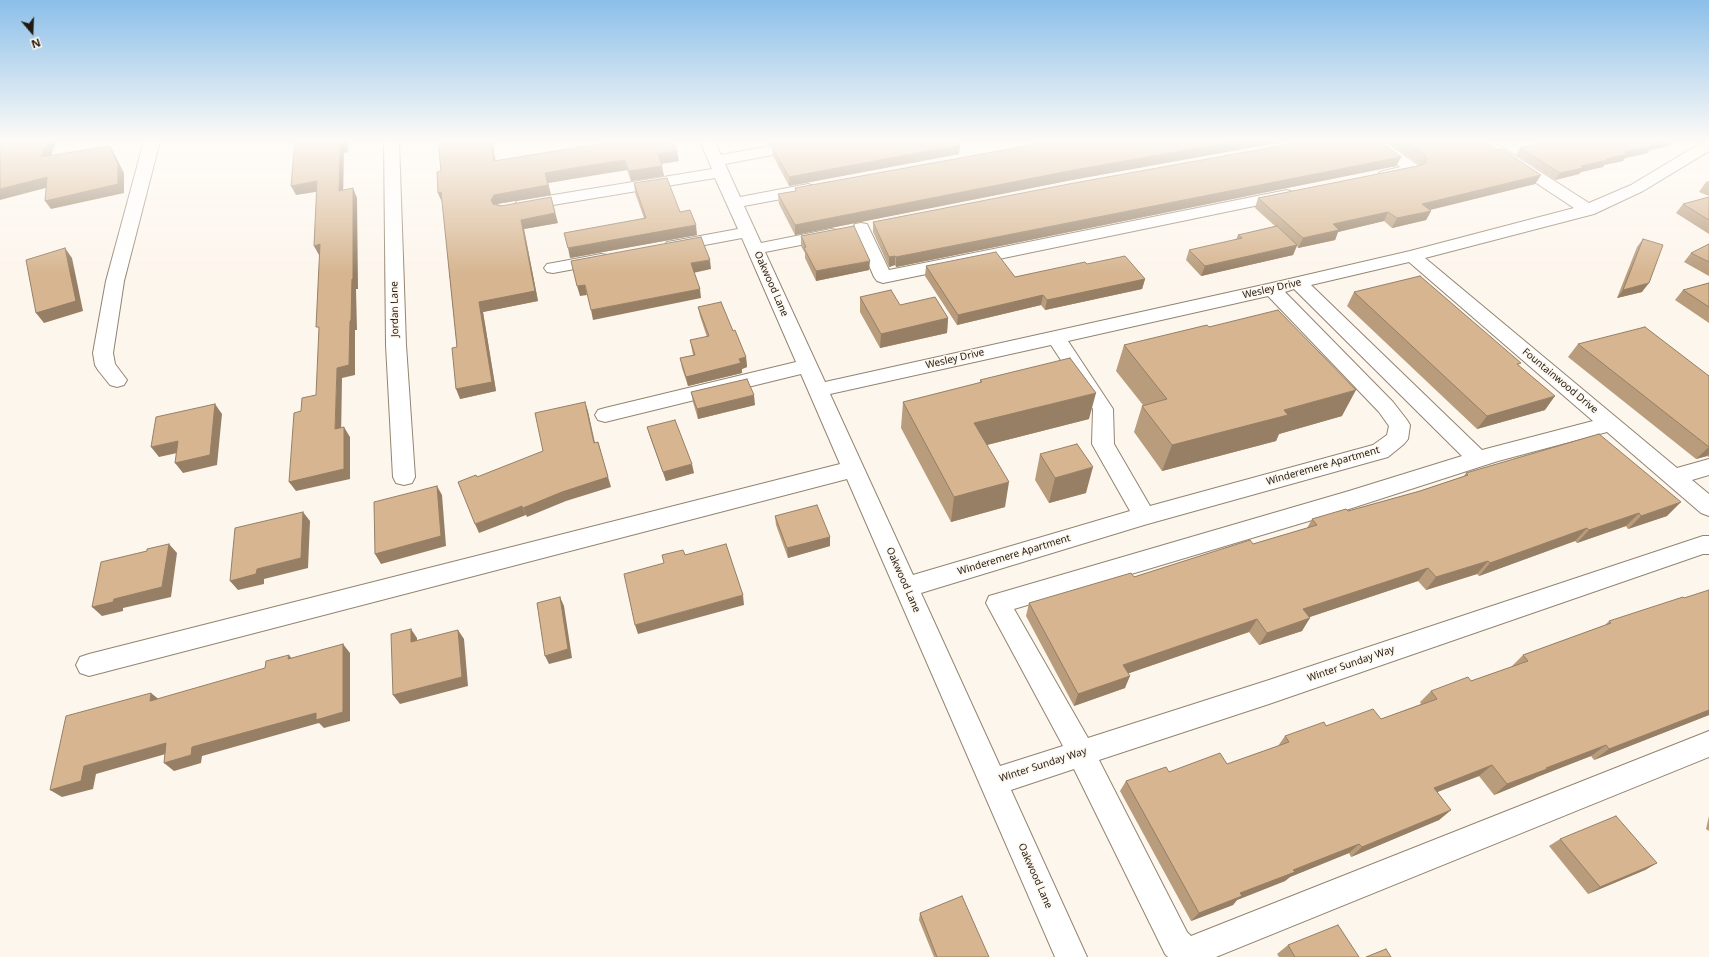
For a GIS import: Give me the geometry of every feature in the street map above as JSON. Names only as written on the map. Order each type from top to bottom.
[{"type":"street","points":[[117,380],[105,365],[103,352],[115,281],[140,186]]},
{"type":"street","name":"Jordan Lane","points":[[392,186],[396,345],[404,477]]},
{"type":"street","points":[[512,207],[600,186]]},
{"type":"street","name":"Oakwood Lane","points":[[727,186],[1071,957]]},
{"type":"street","points":[[735,203],[822,186]]},
{"type":"street","points":[[1551,186],[1588,210]]},
{"type":"street","name":"Wesley Drive","points":[[819,390],[1272,289],[1412,256],[1588,210],[1641,186]]},
{"type":"street","points":[[654,250],[752,241],[869,227],[883,277],[1304,191]]},
{"type":"street","name":"Fountainwood Drive","points":[[1412,256],[1709,507]]},
{"type":"street","points":[[553,268],[615,257]]},
{"type":"street","points":[[1298,283],[1479,460]]},
{"type":"street","name":"Winderemere Apartment","points":[[906,587],[1144,516],[1380,451],[1397,439],[1400,425],[1386,408],[1272,289]]},
{"type":"street","points":[[1056,336],[1103,409],[1103,444],[1144,516]]},
{"type":"street","points":[[605,415],[808,366]]},
{"type":"street","points":[[1610,424],[1479,460],[998,603],[1081,753],[1176,943],[1183,950],[1190,952],[1709,744]]},
{"type":"street","points":[[1674,477],[1709,467]]},
{"type":"street","points":[[89,665],[853,468]]},
{"type":"street","name":"Winter Sunday Way","points":[[993,782],[1269,692],[1696,548],[1709,545]]},
{"type":"building","points":[[0,186],[13,186],[0,189]]},
{"type":"building","points":[[46,186],[111,186],[45,201]]},
{"type":"building","points":[[317,186],[339,186],[339,191],[353,188],[353,279],[349,365],[337,368],[335,429],[344,427],[344,469],[289,482],[294,413],[301,411],[302,398],[316,395],[319,327],[316,327],[320,244],[314,246]]},
{"type":"building","points":[[438,186],[544,186],[494,195],[491,200],[493,204],[501,206],[551,197],[555,213],[521,220],[535,291],[479,302],[492,382],[456,389],[452,348],[457,347],[441,192],[438,193]]},
{"type":"building","points":[[635,186],[670,186],[680,212],[690,210],[696,225],[568,248],[564,233],[646,218]]},
{"type":"building","points":[[808,186],[995,186],[795,225],[778,194],[796,191],[795,188]]},
{"type":"building","points":[[1060,186],[1256,186],[896,257],[889,257],[873,222]]},
{"type":"building","points":[[1320,186],[1497,186],[1422,204],[1431,211],[1397,218],[1388,212],[1333,224],[1339,230],[1303,238],[1258,198]]},
{"type":"building","points":[[1709,197],[1709,220],[1683,204]]},
{"type":"building","points":[[854,226],[870,261],[816,271],[804,248],[806,247],[801,236]]},
{"type":"building","points":[[1277,226],[1297,245],[1205,266],[1189,250],[1242,238],[1238,235]]},
{"type":"building","points":[[701,237],[710,260],[691,263],[700,289],[591,310],[585,285],[577,286],[571,261]]},
{"type":"building","points":[[1643,239],[1663,245],[1649,283],[1623,290]]},
{"type":"building","points":[[1709,244],[1709,262],[1691,253]]},
{"type":"building","points":[[65,248],[76,301],[36,313],[26,260]]},
{"type":"building","points":[[996,252],[1015,277],[1085,262],[1087,264],[1125,256],[1145,279],[1047,300],[1043,295],[958,315],[926,266]]},
{"type":"building","points":[[1420,276],[1521,363],[1517,364],[1555,396],[1487,416],[1354,292]]},
{"type":"building","points":[[1709,283],[1709,307],[1683,290]]},
{"type":"building","points":[[891,290],[900,305],[935,297],[948,318],[881,334],[860,297]]},
{"type":"building","points":[[721,302],[746,357],[739,359],[741,363],[686,377],[680,358],[695,355],[690,340],[709,336],[698,307]]},
{"type":"building","points":[[1278,310],[1356,390],[1284,410],[1288,415],[1172,445],[1142,406],[1167,399],[1124,345],[1207,325],[1209,327]]},
{"type":"building","points":[[1645,327],[1709,376],[1709,447],[1578,344]]},
{"type":"building","points":[[1070,358],[1096,393],[974,423],[1009,482],[954,497],[903,402],[982,382],[980,380]]},
{"type":"building","points":[[747,379],[754,395],[697,409],[691,392]]},
{"type":"building","points":[[585,402],[594,443],[598,442],[608,477],[562,492],[523,508],[522,506],[475,524],[458,482],[476,475],[477,477],[543,451],[535,413]]},
{"type":"building","points":[[215,404],[210,455],[175,463],[178,441],[151,447],[156,417]]},
{"type":"building","points":[[675,420],[692,464],[663,472],[647,427]]},
{"type":"building","points":[[1599,434],[1681,502],[1641,516],[1639,513],[1589,530],[1587,528],[1490,563],[1488,561],[1436,577],[1428,568],[1303,609],[1310,618],[1267,633],[1257,619],[1123,665],[1130,676],[1078,694],[1029,603],[1131,573],[1134,577],[1250,540],[1253,544],[1317,525],[1312,519],[1346,509],[1348,511],[1420,491],[1468,475],[1466,473]]},
{"type":"building","points":[[1077,444],[1093,467],[1055,478],[1040,454]]},
{"type":"building","points":[[437,486],[441,536],[375,554],[374,502]]},
{"type":"building","points":[[817,505],[830,537],[787,548],[775,516]]},
{"type":"building","points":[[303,512],[301,558],[257,569],[256,574],[230,581],[235,528]]},
{"type":"building","points":[[169,544],[162,587],[114,599],[113,602],[92,607],[101,562]]},
{"type":"building","points":[[726,544],[743,595],[635,625],[624,574],[664,563],[662,555],[683,550],[685,555]]},
{"type":"building","points":[[1709,590],[1709,710],[1609,749],[1606,745],[1507,784],[1492,765],[1434,788],[1451,810],[1362,847],[1359,844],[1293,870],[1295,872],[1240,893],[1242,896],[1199,913],[1126,781],[1166,767],[1169,772],[1220,753],[1227,764],[1289,742],[1285,736],[1324,722],[1326,726],[1373,709],[1381,719],[1437,699],[1431,691],[1468,677],[1471,681],[1528,661],[1523,655],[1611,623],[1609,621]]},
{"type":"building","points":[[560,597],[568,649],[545,656],[537,603]]},
{"type":"building","points":[[411,629],[411,642],[458,630],[462,677],[393,695],[391,634]]},
{"type":"building","points":[[343,644],[343,712],[316,720],[316,713],[192,747],[191,755],[164,763],[166,743],[84,766],[81,781],[50,790],[66,716],[151,693],[150,701],[265,668],[266,661],[289,655],[288,659]]},
{"type":"building","points":[[1616,816],[1657,863],[1600,887],[1560,839]]},
{"type":"building","points":[[962,896],[989,957],[937,957],[920,913]]},
{"type":"building","points":[[1338,925],[1359,957],[1295,957],[1288,945]]},
{"type":"building","points":[[1386,949],[1391,957],[1366,957]]}]
